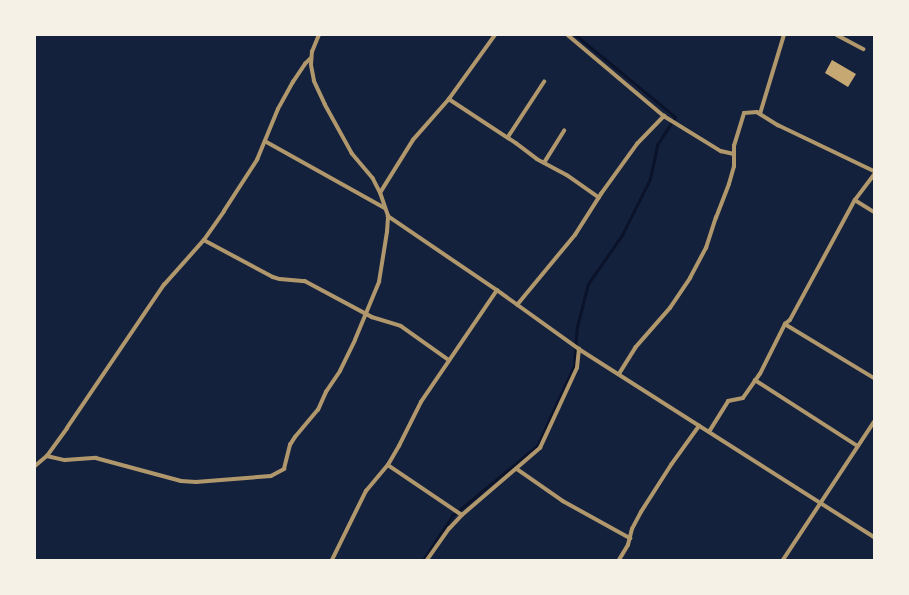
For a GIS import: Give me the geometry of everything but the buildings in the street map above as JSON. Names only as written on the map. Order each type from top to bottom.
[{"type":"street","points":[[47,456],[65,460],[96,458],[181,481],[196,482],[277,474],[284,469],[290,445],[312,418],[326,392],[340,371],[366,314],[379,282],[388,232],[388,216],[380,193],[373,179],[352,154],[325,105],[314,81],[311,58],[319,35]]},
{"type":"street","points":[[380,193],[413,140],[449,99],[495,35]]},
{"type":"street","points":[[568,35],[666,117],[721,151],[734,154]]},
{"type":"street","points":[[760,114],[784,35]]},
{"type":"street","points":[[837,35],[863,49]]},
{"type":"street","points":[[35,466],[47,456],[164,285],[204,240],[257,160],[278,109],[301,70],[311,58]]},
{"type":"street","points":[[508,137],[544,82]]},
{"type":"street","points":[[449,99],[508,137],[544,163],[567,175],[599,197]]},
{"type":"street","points":[[619,374],[636,348],[670,308],[690,278],[706,248],[734,167],[734,146],[744,113],[752,111],[760,114],[874,171]]},
{"type":"street","points":[[518,305],[575,235],[599,197],[637,144],[666,117]]},
{"type":"street","points":[[544,163],[564,132]]},
{"type":"street","points":[[265,141],[385,208]]},
{"type":"street","points":[[709,432],[728,401],[743,398],[755,380],[785,324],[790,320],[855,200],[874,175]]},
{"type":"street","points":[[855,200],[874,212]]},
{"type":"street","points":[[388,216],[497,290],[578,349],[874,537]]},
{"type":"street","points":[[204,240],[273,277],[287,280],[297,279],[310,283],[366,314],[401,326],[449,360]]},
{"type":"street","points":[[332,560],[366,491],[388,465],[421,402],[497,290]]},
{"type":"street","points":[[785,324],[874,378]]},
{"type":"street","points":[[427,560],[461,514],[535,454],[544,441],[577,368],[578,349]]},
{"type":"street","points":[[755,380],[858,446]]},
{"type":"street","points":[[783,560],[874,422]]},
{"type":"street","points":[[619,560],[628,545],[632,529],[641,512],[699,426]]},
{"type":"street","points":[[388,465],[461,514]]},
{"type":"street","points":[[517,469],[562,501],[630,538]]},
{"type":"waterway","points":[[423,560],[452,516],[537,446],[574,366],[577,327],[588,284],[622,235],[650,179],[657,145],[675,117],[575,35]]}]
